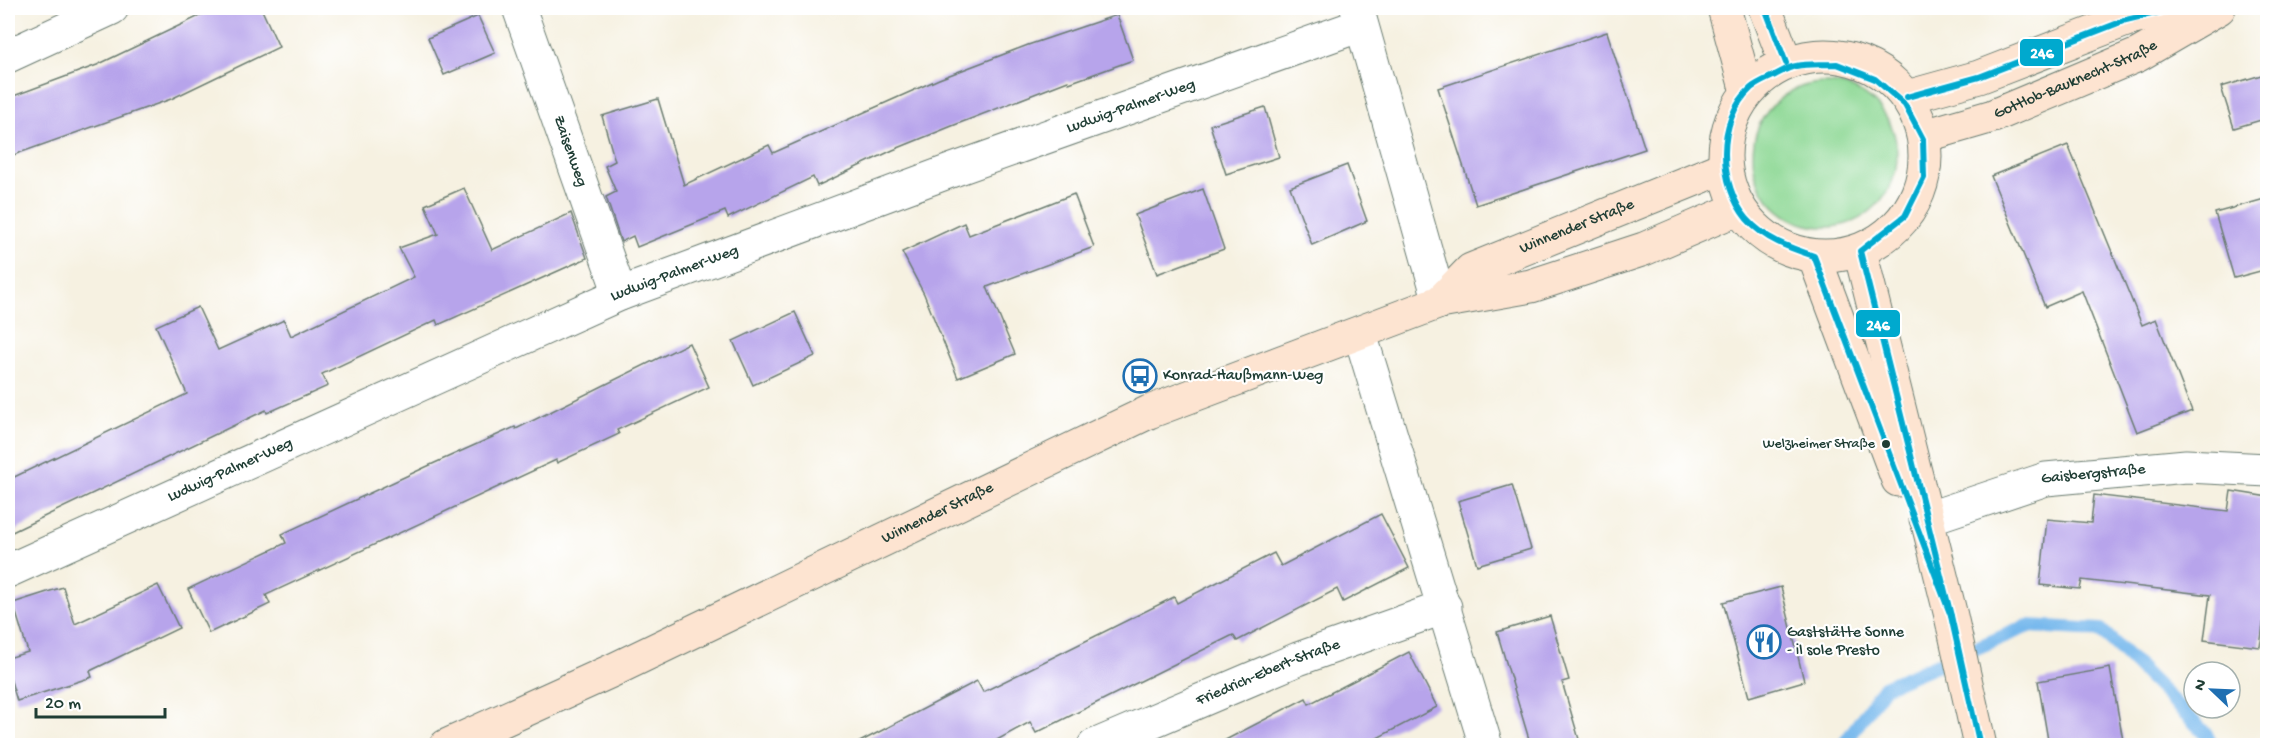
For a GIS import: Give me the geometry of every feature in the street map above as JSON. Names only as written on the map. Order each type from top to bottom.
[{"type":"street","points":[[8,56],[112,8]]},
{"type":"street","name":"Zaisenweg","points":[[519,8],[620,294]]},
{"type":"street","points":[[1724,8],[1747,93]]},
{"type":"street","points":[[1765,8],[1786,63]]},
{"type":"street","name":"Gottlob-Bauknecht-Straße","points":[[1907,97],[1979,76],[2126,20],[2176,8]]},
{"type":"street","name":"Gottlob-Bauknecht-Straße","points":[[1924,136],[1994,116],[2138,55],[2219,8]]},
{"type":"street","points":[[1359,16],[1440,302]]},
{"type":"street","name":"Ludwig-Palmer-Weg","points":[[8,571],[620,294],[1359,16]]},
{"type":"street","points":[[1819,55],[1853,58],[1883,73],[1907,97],[1924,136],[1926,164],[1919,192],[1905,217],[1885,237],[1860,251],[1837,256],[1814,256],[1784,248],[1758,232],[1739,208],[1729,188],[1725,167],[1725,141],[1733,115],[1747,93],[1764,75],[1786,63],[1819,55]]},
{"type":"street","name":"Winnender Straße","points":[[1440,302],[1471,270],[1725,167]]},
{"type":"street","name":"Winnender Straße","points":[[446,746],[611,671],[1149,412],[1440,302],[1531,286],[1644,249],[1739,208]]},
{"type":"street","points":[[1860,251],[1951,616],[1980,746]]},
{"type":"street","points":[[1814,256],[1851,359],[1951,616]]},
{"type":"street","points":[[1360,334],[1486,746]]},
{"type":"street","name":"Gaisbergstraße","points":[[1926,519],[2046,479],[2186,466],[2268,470]]},
{"type":"street","name":"Friedrich-Ebert-Straße","points":[[1094,746],[1298,659],[1445,607]]},
{"type":"green space","points":[[1825,83],[1853,88],[1876,104],[1892,127],[1897,155],[1892,183],[1876,206],[1853,222],[1825,227],[1797,222],[1774,206],[1758,183],[1753,155],[1758,127],[1774,104],[1797,88]]},
{"type":"building","points":[[216,8],[261,8],[279,47],[171,99],[8,157],[8,98],[97,65]]},
{"type":"building","points":[[1117,15],[1133,60],[1069,83],[1068,81],[952,126],[893,150],[817,186],[813,177],[728,218],[725,211],[637,247],[633,236],[621,242],[606,197],[616,192],[605,166],[615,161],[602,116],[658,99],[684,185],[769,145],[773,153],[939,79],[1028,45]]},
{"type":"building","points":[[478,16],[495,53],[444,75],[428,38]]},
{"type":"building","points":[[1607,32],[1645,149],[1476,205],[1438,88]]},
{"type":"building","points":[[2268,73],[2268,118],[2234,128],[2221,87]]},
{"type":"building","points":[[1265,107],[1279,157],[1226,174],[1210,125]]},
{"type":"building","points":[[2068,145],[2142,325],[2156,319],[2192,411],[2137,432],[2082,291],[2045,307],[1991,176]]},
{"type":"building","points":[[1347,165],[1367,221],[1312,245],[1290,187]]},
{"type":"building","points":[[464,188],[492,250],[571,213],[587,258],[438,325],[436,320],[322,374],[328,386],[267,413],[266,410],[8,534],[8,480],[187,394],[156,326],[198,307],[218,350],[284,320],[291,336],[414,277],[399,248],[438,234],[425,205]]},
{"type":"building","points":[[1203,189],[1224,249],[1157,274],[1135,215]]},
{"type":"building","points":[[1074,194],[1094,247],[987,287],[1015,354],[958,378],[924,294],[902,252],[964,223],[969,235]]},
{"type":"building","points":[[2268,198],[2268,269],[2234,278],[2215,213]]},
{"type":"building","points":[[795,312],[815,356],[753,385],[733,341]]},
{"type":"building","points":[[689,343],[709,387],[617,430],[619,434],[557,463],[556,460],[266,595],[270,604],[209,633],[188,589],[286,543],[282,534],[428,466],[515,427],[516,429]]},
{"type":"building","points":[[1512,485],[1531,549],[1477,565],[1458,501]]},
{"type":"building","points":[[2231,491],[2268,497],[2268,588],[2260,647],[2204,640],[2210,595],[2082,580],[2080,589],[2040,585],[2047,519],[2091,523],[2094,495],[2228,511]]},
{"type":"building","points":[[1381,514],[1409,568],[1343,602],[1337,589],[1237,641],[1233,635],[1036,733],[1030,722],[986,746],[852,746],[977,681],[983,692],[1174,597],[1177,603],[1274,553],[1281,566]]},
{"type":"building","points":[[158,585],[179,628],[90,671],[92,677],[17,701],[8,671],[8,658],[28,652],[13,603],[63,587],[75,624]]},
{"type":"building","name":"Gaststätte Sonne - il sole Presto","points":[[1781,587],[1804,681],[1749,697],[1723,602]]},
{"type":"building","points":[[1550,616],[1569,680],[1562,682],[1581,746],[1531,746],[1497,632]]},
{"type":"building","points":[[1409,652],[1437,707],[1362,746],[1214,746],[1306,698],[1309,704]]},
{"type":"building","points":[[2110,668],[2124,746],[2049,746],[2038,681]]},
{"type":"waterway","points":[[1843,746],[1884,687],[2028,626],[2101,630],[2206,734],[2211,746]]},
{"type":"transit line","name":"246","points":[[1765,8],[1786,63]]},
{"type":"transit line","name":"246","points":[[1907,97],[1979,77],[2126,20],[2176,8]]},
{"type":"transit line","name":"246","points":[[1837,64],[1875,79],[1905,105],[1923,139],[1924,178],[1905,216],[1860,251],[1951,616],[1814,256],[1778,242],[1754,226],[1737,205],[1726,171],[1725,153],[1732,117],[1740,101],[1751,88],[1793,67],[1837,64]]},
{"type":"transit line","name":"246","points":[[1951,616],[1980,746]]},
{"type":"place","name":"Konrad-Haußmann-Weg","points":[[1140,376]]},
{"type":"place","name":"Welzheimer Straße","points":[[1886,444]]},
{"type":"place","name":"Gaststätte Sonne - il sole Presto","points":[[1764,642]]}]
